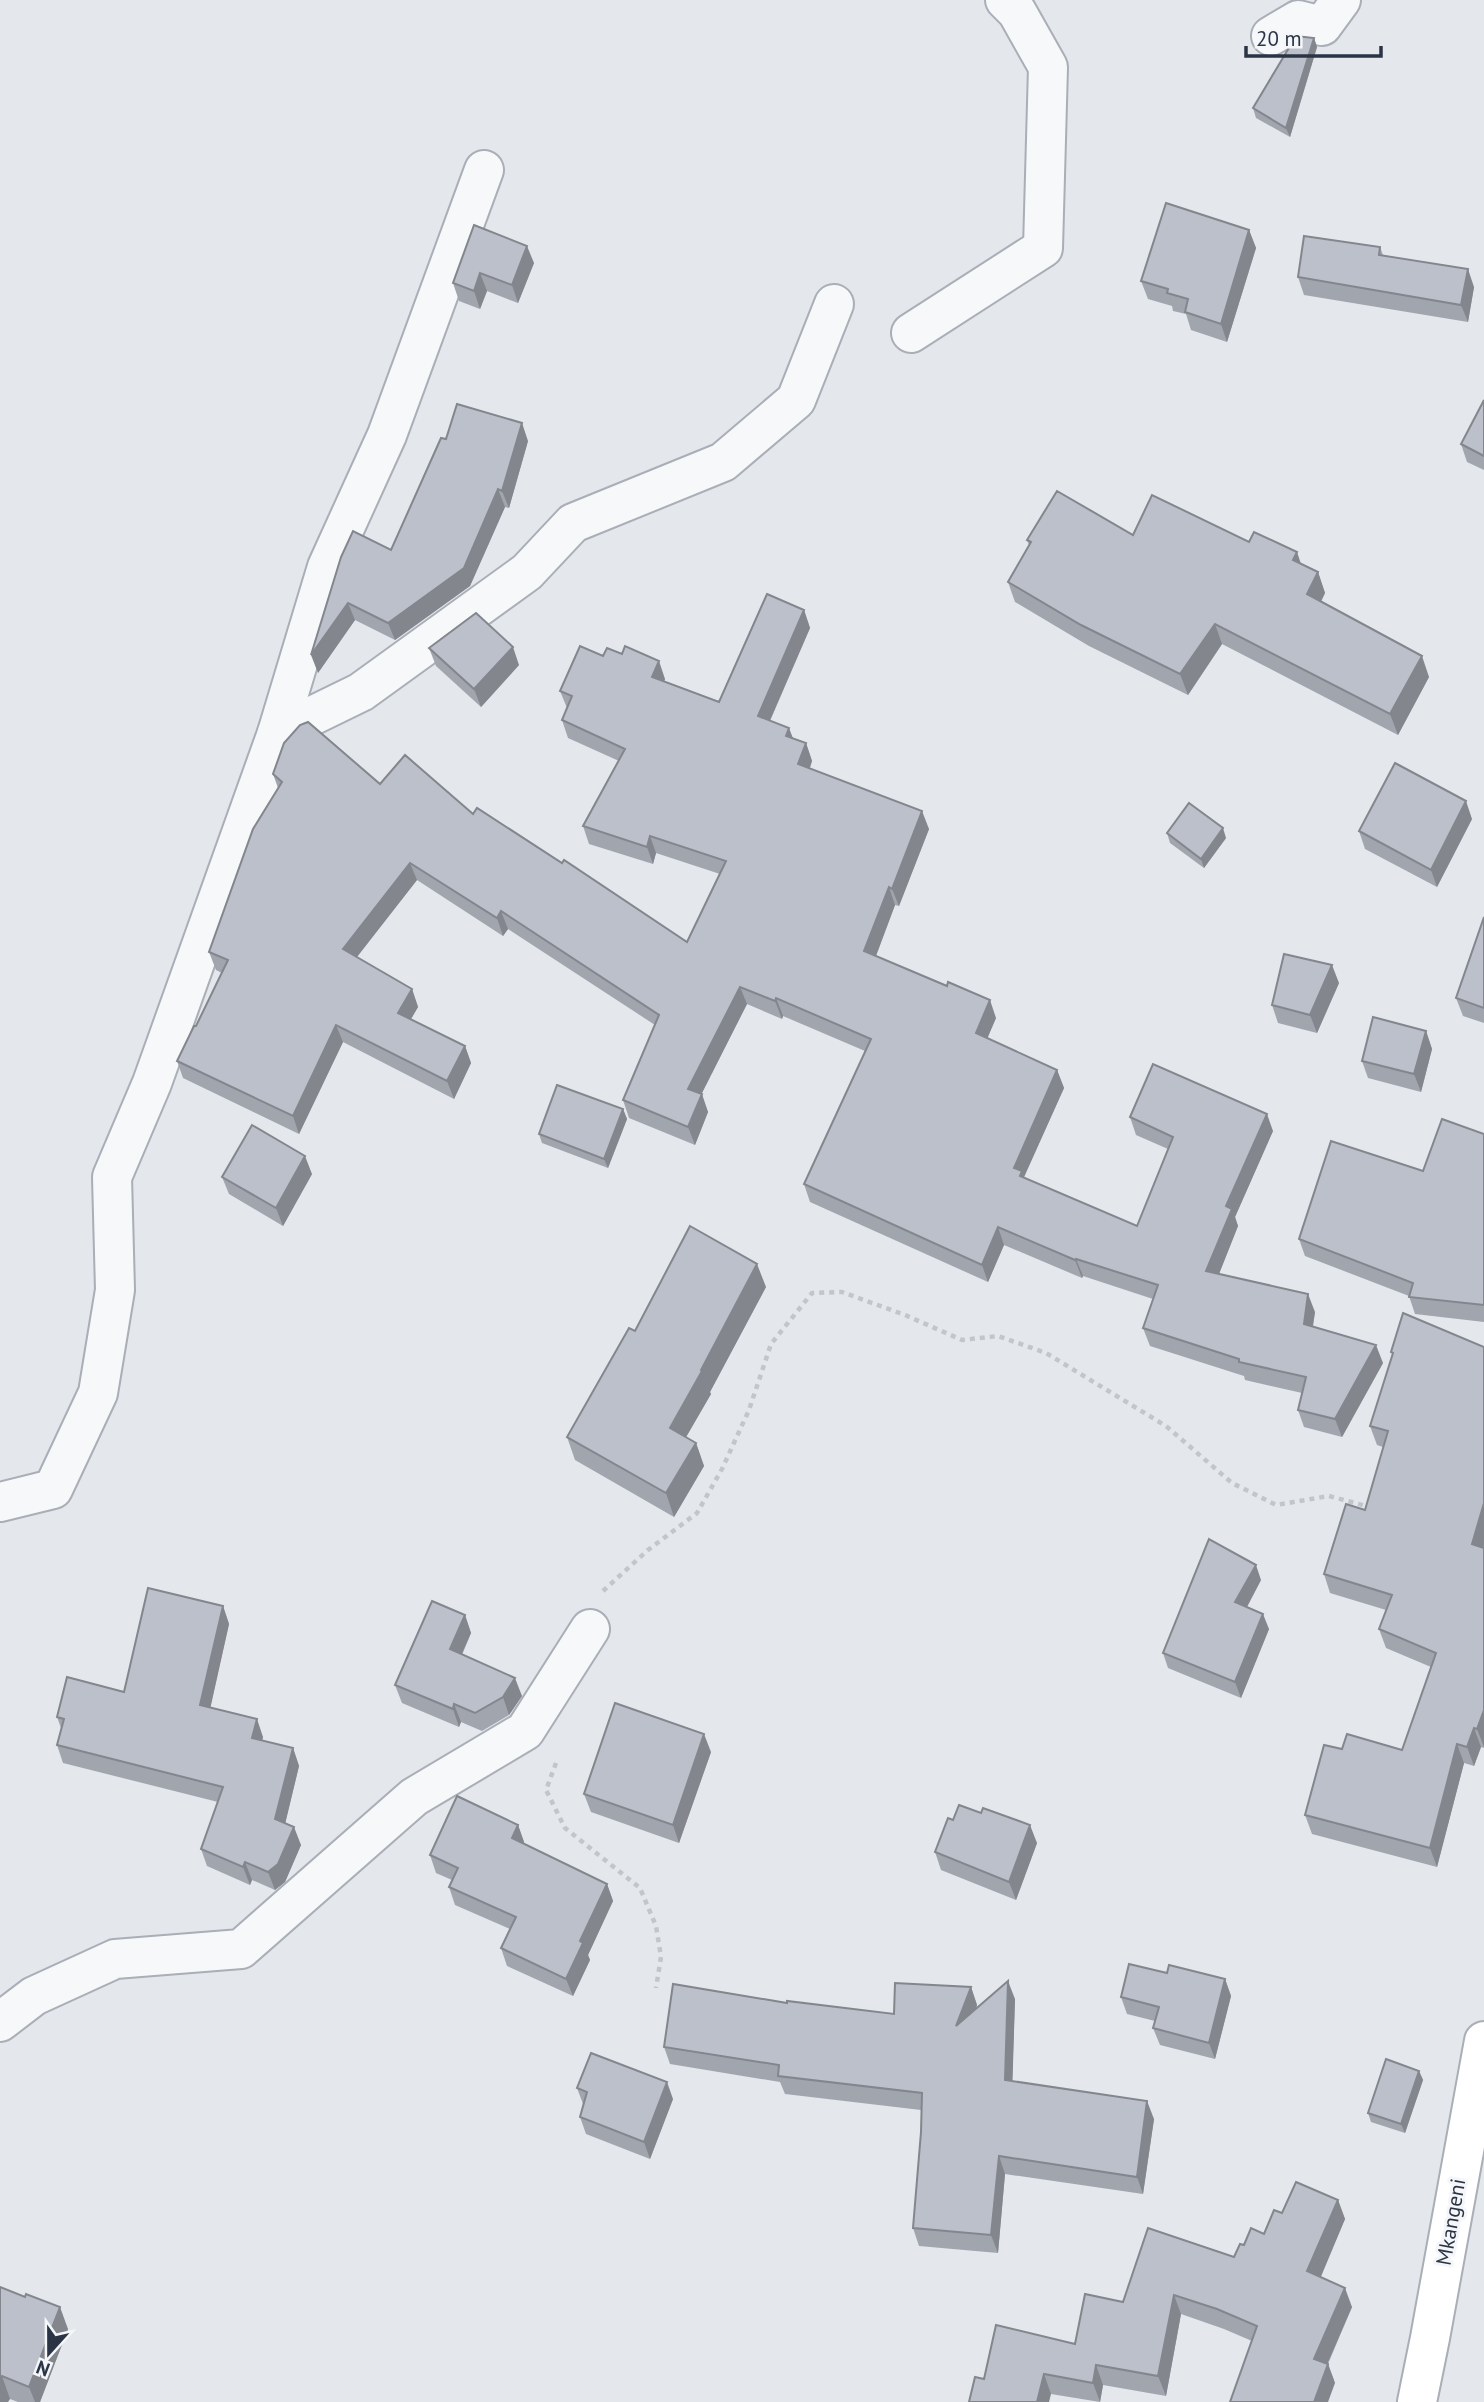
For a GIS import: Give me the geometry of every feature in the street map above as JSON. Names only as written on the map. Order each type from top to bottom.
[{"type":"street","points":[[911,333],[1043,248],[1048,67],[1017,12],[1005,0]]},
{"type":"street","points":[[1271,36],[1298,20],[1322,26],[1341,0]]},
{"type":"street","points":[[0,1502],[53,1489],[98,1394],[115,1290],[112,1177],[152,1083],[277,733],[327,567],[387,435],[484,170]]},
{"type":"street","points":[[277,733],[361,692],[527,572],[573,523],[723,462],[796,400],[834,304]]},
{"type":"street","points":[[0,2022],[34,1996],[115,1959],[241,1950],[414,1797],[525,1731],[590,1629]]},
{"type":"street","name":"Mkangeni","points":[[1417,2402],[1484,2041]]},
{"type":"path","points":[[590,1629],[592,1616],[604,1588],[697,1513],[750,1410],[771,1344],[812,1293],[842,1292],[962,1340],[998,1336],[1046,1353],[1166,1426],[1232,1483],[1276,1505],[1329,1496],[1378,1509]]},
{"type":"path","points":[[559,1755],[546,1790],[565,1828],[640,1888],[656,1926],[661,1956],[656,1988]]},
{"type":"building","points":[[1296,36],[1314,38],[1286,128],[1253,108]]},
{"type":"building","points":[[1166,203],[1249,230],[1221,324],[1185,312],[1188,299],[1167,293],[1168,289],[1141,281]]},
{"type":"building","points":[[474,225],[527,246],[512,285],[480,273],[474,291],[453,283]]},
{"type":"building","points":[[1304,236],[1380,247],[1379,255],[1468,269],[1461,305],[1298,277]]},
{"type":"building","points":[[1484,400],[1484,456],[1461,444]]},
{"type":"building","points":[[457,404],[522,423],[502,491],[498,489],[464,568],[388,623],[348,603],[311,655],[341,557],[353,531],[391,550],[441,438],[446,439]]},
{"type":"building","points":[[1057,491],[1133,535],[1152,495],[1249,542],[1254,532],[1297,552],[1293,560],[1318,572],[1307,594],[1422,656],[1390,714],[1215,624],[1180,674],[1081,625],[1008,582],[1031,542],[1027,540]]},
{"type":"building","points":[[767,594],[804,610],[758,716],[789,728],[786,736],[806,743],[798,764],[922,811],[892,889],[889,887],[864,951],[947,986],[948,982],[990,1000],[976,1033],[1057,1070],[1014,1168],[1022,1171],[1020,1176],[1137,1226],[1173,1137],[1130,1117],[1153,1064],[1267,1114],[1226,1206],[1232,1209],[1206,1271],[1308,1294],[1304,1324],[1376,1345],[1335,1419],[1298,1410],[1306,1377],[1239,1362],[1239,1359],[1143,1328],[1158,1285],[1075,1260],[998,1227],[982,1265],[804,1184],[871,1039],[776,998],[775,1001],[740,987],[688,1089],[702,1094],[688,1127],[623,1100],[659,1015],[501,911],[497,918],[410,863],[343,949],[412,989],[398,1013],[465,1046],[447,1081],[336,1025],[293,1116],[177,1061],[228,960],[209,952],[253,829],[282,782],[273,774],[284,743],[300,725],[308,722],[380,784],[405,755],[473,814],[477,808],[562,863],[564,860],[687,942],[726,861],[650,836],[647,847],[583,826],[625,749],[562,720],[572,696],[560,691],[580,646],[603,656],[607,648],[622,654],[625,646],[659,661],[652,677],[719,702]]},
{"type":"building","points":[[476,613],[513,647],[474,689],[429,648]]},
{"type":"building","points":[[1395,763],[1466,801],[1431,870],[1359,831]]},
{"type":"building","points":[[1189,803],[1223,828],[1201,859],[1167,833]]},
{"type":"building","points":[[1484,917],[1484,1008],[1456,998]]},
{"type":"building","points":[[1284,954],[1332,965],[1310,1015],[1272,1005]]},
{"type":"building","points":[[1373,1017],[1426,1031],[1414,1074],[1362,1061]]},
{"type":"building","points":[[557,1085],[623,1109],[604,1159],[539,1134]]},
{"type":"building","points":[[1442,1119],[1484,1134],[1484,1305],[1409,1297],[1413,1283],[1299,1239],[1331,1141],[1423,1171]]},
{"type":"building","points":[[252,1125],[305,1156],[276,1208],[222,1177]]},
{"type":"building","points":[[690,1226],[757,1264],[670,1428],[696,1443],[666,1493],[567,1437],[629,1328],[635,1331]]},
{"type":"building","points":[[1403,1313],[1484,1347],[1484,1503],[1472,1544],[1484,1548],[1484,1710],[1467,1747],[1457,1744],[1430,1848],[1305,1815],[1324,1745],[1342,1749],[1347,1734],[1402,1750],[1436,1653],[1379,1629],[1392,1595],[1324,1574],[1346,1504],[1365,1510],[1388,1431],[1370,1426]]},
{"type":"building","points":[[1209,1539],[1256,1565],[1235,1602],[1263,1614],[1235,1682],[1163,1653]]},
{"type":"building","points":[[148,1588],[223,1606],[200,1705],[257,1719],[252,1738],[293,1748],[275,1819],[294,1827],[278,1864],[268,1872],[245,1862],[243,1867],[201,1849],[223,1787],[57,1745],[64,1719],[57,1717],[67,1677],[124,1692]]},
{"type":"building","points":[[432,1601],[465,1615],[450,1649],[515,1678],[503,1697],[475,1713],[454,1704],[453,1709],[395,1685]]},
{"type":"building","points":[[615,1703],[704,1734],[673,1825],[584,1794]]},
{"type":"building","points":[[457,1796],[518,1825],[512,1838],[607,1884],[580,1941],[583,1943],[566,1979],[501,1948],[516,1917],[449,1887],[458,1868],[430,1855]]},
{"type":"building","points":[[959,1805],[981,1813],[983,1808],[1030,1825],[1009,1882],[935,1852],[948,1818],[953,1820]]},
{"type":"building","points":[[1129,1964],[1167,1973],[1169,1965],[1225,1979],[1209,2043],[1153,2028],[1159,2007],[1121,1997]]},
{"type":"building","points":[[1008,1981],[1005,2080],[1147,2101],[1137,2177],[999,2156],[991,2235],[913,2228],[922,2093],[778,2076],[779,2065],[664,2047],[673,1984],[787,2003],[894,2014],[895,1983],[971,1987],[956,2026]]},
{"type":"building","points":[[591,2053],[667,2082],[644,2142],[580,2117],[587,2092],[577,2088]]},
{"type":"building","points":[[1386,2059],[1419,2071],[1401,2124],[1368,2113]]},
{"type":"building","points":[[1296,2182],[1338,2200],[1307,2271],[1345,2288],[1314,2359],[1328,2364],[1314,2402],[1230,2402],[1257,2326],[1174,2295],[1158,2376],[1096,2365],[1093,2383],[1044,2374],[1037,2402],[969,2402],[975,2377],[984,2379],[996,2325],[1075,2344],[1085,2294],[1123,2302],[1148,2228],[1234,2257],[1240,2244],[1244,2245],[1251,2228],[1264,2234],[1274,2210],[1282,2213]]},
{"type":"building","points":[[0,2287],[60,2307],[29,2387],[2,2376],[0,2380]]}]
